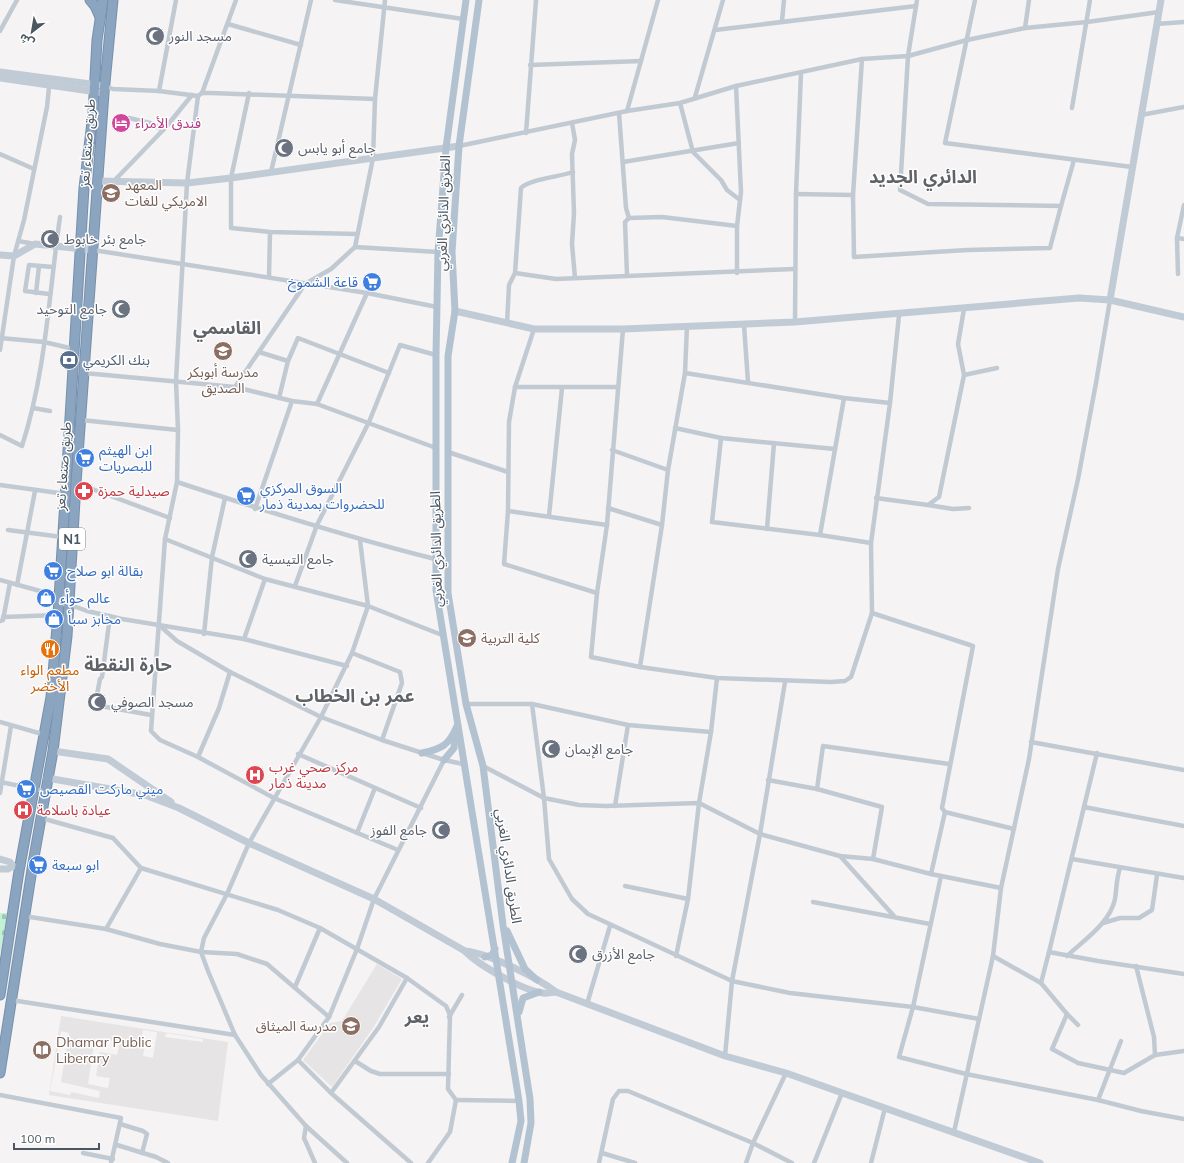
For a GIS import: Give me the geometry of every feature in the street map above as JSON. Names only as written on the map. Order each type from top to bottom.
[{"type":"highway","points":[[90,0],[98,12],[100,21]]},
{"type":"highway","name":"طريق صنعاء تعز","points":[[0,1073],[24,916],[47,778],[53,751],[68,616],[80,420],[98,181],[102,89],[100,21],[103,0]]},
{"type":"highway","name":"طريق صنعاء تعز","points":[[0,995],[16,867],[50,697],[58,615],[79,249],[84,188],[102,89],[113,0]]},
{"type":"main road","name":"الطريق الدائري الغربي","points":[[466,0],[446,148],[438,252],[434,558],[436,590],[442,635],[519,1101],[520,1121],[512,1163]]},
{"type":"main road","name":"الطريق الدائري الغربي","points":[[479,0],[458,146],[452,252],[455,311],[448,356],[448,592],[454,638],[466,704],[483,766],[503,925],[514,983],[530,1099],[531,1123],[524,1163]]},
{"type":"main road","points":[[438,252],[452,252]]},
{"type":"main road","points":[[436,448],[448,452]]},
{"type":"main road","points":[[442,635],[454,638]]},
{"type":"main road","points":[[422,753],[436,750],[451,740],[457,726]]},
{"type":"main road","points":[[444,760],[454,748],[457,726]]},
{"type":"main road","points":[[503,925],[525,968],[537,980]]},
{"type":"main road","points":[[485,957],[492,955],[495,949]]},
{"type":"main road","points":[[518,1014],[523,998],[539,992]]},
{"type":"street","points":[[0,31],[17,0]]},
{"type":"street","points":[[160,90],[176,0]]},
{"type":"street","points":[[236,0],[200,94],[187,182],[176,381],[178,430],[177,482],[166,539],[151,715],[151,731],[160,740],[198,757],[274,798],[398,850]]},
{"type":"street","points":[[270,172],[290,95],[311,0]]},
{"type":"street","points":[[335,0],[463,19]]},
{"type":"street","points":[[236,388],[305,284],[331,269],[355,247],[373,158],[375,99],[385,0]]},
{"type":"street","points":[[526,133],[536,0]]},
{"type":"street","points":[[627,111],[658,0]]},
{"type":"street","points":[[695,97],[723,0]]},
{"type":"street","points":[[782,21],[784,0]]},
{"type":"street","points":[[917,0],[908,56],[900,190],[928,204],[1061,206]]},
{"type":"street","points":[[975,0],[945,143],[1132,167]]},
{"type":"street","points":[[1025,28],[1029,0]]},
{"type":"street","points":[[1072,108],[1090,0]]},
{"type":"street","points":[[954,1132],[993,956],[1001,888],[1032,742],[1058,569],[1078,479],[1110,300],[1160,0]]},
{"type":"street","points":[[715,30],[916,6]]},
{"type":"street","points":[[98,181],[187,182],[231,178],[446,148],[526,133],[627,111],[680,103],[695,97],[736,86],[862,59],[908,56],[967,40],[1025,28],[1087,22],[1158,12]]},
{"type":"street","points":[[1156,24],[1184,22]]},
{"type":"street","points":[[228,24],[301,45]]},
{"type":"street","points":[[862,59],[853,195],[854,257],[967,250],[1050,248],[1074,160]]},
{"type":"street","points":[[530,65],[641,60]]},
{"type":"street","points":[[0,72],[102,89]]},
{"type":"street","points":[[795,322],[794,269],[801,73]]},
{"type":"street","points":[[0,78],[49,87],[160,90],[192,95],[249,93],[375,99]]},
{"type":"street","points":[[736,86],[740,200],[737,226],[737,273]]},
{"type":"street","points":[[0,350],[14,256],[34,169],[49,87]]},
{"type":"street","points":[[249,93],[231,178],[231,228],[270,232],[357,234]]},
{"type":"street","points":[[113,182],[163,130],[192,95]]},
{"type":"street","points":[[680,103],[693,152],[721,180],[727,190],[740,200]]},
{"type":"street","points":[[1141,115],[1184,107]]},
{"type":"street","points":[[619,113],[626,208],[629,218]]},
{"type":"street","points":[[129,118],[150,123],[163,130]]},
{"type":"street","points":[[572,123],[576,140],[572,154],[574,213],[572,244],[575,278]]},
{"type":"street","points":[[623,162],[693,152],[739,143]]},
{"type":"street","points":[[0,154],[34,169]]},
{"type":"street","points":[[507,324],[509,285],[515,273],[521,188],[527,182],[555,178],[573,172]]},
{"type":"street","points":[[796,194],[853,195]]},
{"type":"street","points":[[1178,274],[1177,238],[1184,206]]},
{"type":"street","points":[[0,435],[22,446],[33,408],[44,342],[60,217]]},
{"type":"street","points":[[627,275],[625,222],[629,218],[662,217],[737,226]]},
{"type":"street","points":[[269,277],[270,232]]},
{"type":"street","points":[[1177,238],[1184,239]]},
{"type":"street","points":[[18,241],[56,247],[93,250],[183,266],[269,277],[437,307]]},
{"type":"street","points":[[0,255],[14,256],[35,244]]},
{"type":"street","points":[[355,247],[438,252]]},
{"type":"street","points":[[49,294],[25,291],[26,276],[29,265],[53,267]]},
{"type":"street","points":[[36,292],[40,266]]},
{"type":"street","points":[[515,273],[556,279],[627,275],[737,273],[794,269]]},
{"type":"street","points":[[286,280],[297,288],[297,296]]},
{"type":"street","points":[[317,404],[367,294]]},
{"type":"street","points":[[455,311],[534,329],[623,328],[744,325],[899,315],[1065,298],[1110,300],[1184,317]]},
{"type":"street","points":[[928,505],[939,497],[964,375],[958,344],[964,308]]},
{"type":"street","points":[[623,328],[607,525],[597,593],[591,657],[640,667],[717,678],[754,678],[785,682],[845,681],[851,677],[872,613],[871,543],[890,403],[899,315]]},
{"type":"street","points":[[744,325],[748,382]]},
{"type":"street","points":[[640,667],[662,526],[668,470],[685,373],[687,326]]},
{"type":"street","points":[[534,329],[515,387],[509,422],[508,511],[504,564],[597,593]]},
{"type":"street","points":[[1,338],[44,342],[74,349]]},
{"type":"street","points":[[279,398],[288,361],[298,338],[388,373]]},
{"type":"street","points":[[295,586],[317,526],[369,422],[400,345],[436,355]]},
{"type":"street","points":[[259,352],[288,361]]},
{"type":"street","points":[[964,375],[997,368]]},
{"type":"street","points":[[84,373],[236,388],[292,401],[317,404],[436,448]]},
{"type":"street","points":[[685,373],[844,398],[890,403]]},
{"type":"street","points":[[515,387],[618,387]]},
{"type":"street","points":[[549,516],[562,388]]},
{"type":"street","points":[[820,535],[844,398]]},
{"type":"street","points":[[255,509],[292,401]]},
{"type":"street","points":[[33,408],[50,411]]},
{"type":"street","points":[[80,420],[178,430]]},
{"type":"street","points":[[675,428],[721,438],[835,449]]},
{"type":"street","points":[[721,438],[712,522],[767,528],[871,543]]},
{"type":"street","points":[[767,528],[774,443]]},
{"type":"street","points":[[612,450],[668,470]]},
{"type":"street","points":[[448,452],[508,472]]},
{"type":"street","points":[[177,482],[255,509],[317,526],[360,540],[434,558]]},
{"type":"street","points":[[76,483],[170,518]]},
{"type":"street","points":[[0,485],[35,491],[66,494]]},
{"type":"street","points":[[17,585],[35,491]]},
{"type":"street","points":[[204,634],[212,557],[224,498]]},
{"type":"street","points":[[876,498],[953,510],[969,508]]},
{"type":"street","points":[[608,508],[662,526]]},
{"type":"street","points":[[508,511],[607,525]]},
{"type":"street","points":[[8,530],[62,536]]},
{"type":"street","points":[[166,539],[265,579],[368,606],[442,635]]},
{"type":"street","points":[[347,1163],[306,1126],[268,1084],[235,1035],[201,952],[204,938],[227,894],[249,843],[298,754],[321,717],[352,654],[368,606],[360,540]]},
{"type":"street","points":[[244,639],[265,579]]},
{"type":"street","points":[[0,580],[58,600],[68,600],[110,616],[204,634],[244,639],[347,666]]},
{"type":"street","points":[[10,583],[2,610],[2,619],[58,615],[68,616]]},
{"type":"street","points":[[58,600],[68,600]]},
{"type":"street","points":[[872,613],[973,646],[949,764],[942,808],[945,812],[931,874]]},
{"type":"street","points":[[110,616],[102,677],[100,679],[95,705],[151,715]]},
{"type":"street","points":[[159,625],[177,641],[230,672],[321,717],[382,740],[444,760],[463,764]]},
{"type":"street","points":[[352,654],[400,672],[402,683],[382,740]]},
{"type":"street","points":[[198,757],[219,708],[230,672]]},
{"type":"street","points":[[676,956],[688,899],[699,803],[712,732],[717,678]]},
{"type":"street","points":[[724,1056],[732,981],[760,834],[785,682]]},
{"type":"street","points":[[466,704],[532,704],[628,725],[712,732]]},
{"type":"street","points":[[532,704],[544,798],[549,859],[572,899],[588,914],[610,926],[732,981],[790,993],[913,1008],[979,1019]]},
{"type":"street","points":[[0,722],[42,734]]},
{"type":"street","points":[[615,806],[628,725]]},
{"type":"street","points":[[0,793],[11,726]]},
{"type":"street","points":[[1032,742],[1184,770]]},
{"type":"street","points":[[817,789],[823,746],[949,764]]},
{"type":"street","points":[[53,751],[108,759],[179,808]]},
{"type":"street","points":[[1041,983],[1097,753]]},
{"type":"street","points":[[298,754],[421,808]]},
{"type":"street","points":[[268,1084],[298,1060],[329,1017],[357,949],[374,899],[444,760]]},
{"type":"street","points":[[483,766],[544,798],[579,805],[615,806],[699,803],[760,834],[840,856],[873,859],[931,874],[1001,888]]},
{"type":"street","points":[[47,778],[145,795],[179,808],[249,843],[374,899],[465,951],[511,967],[537,980],[556,992],[724,1056],[786,1073],[1040,1163]]},
{"type":"street","points":[[768,780],[817,789],[882,807],[873,859]]},
{"type":"street","points":[[1,782],[45,791]]},
{"type":"street","points":[[357,833],[375,788]]},
{"type":"street","points":[[1084,807],[1184,826]]},
{"type":"street","points":[[945,812],[1014,828]]},
{"type":"street","points":[[41,818],[113,838],[141,868],[278,910],[320,928],[407,978],[446,1006],[449,1017],[448,1089],[456,1100],[450,1132],[428,1163]]},
{"type":"street","points":[[840,856],[894,916]]},
{"type":"street","points":[[0,859],[10,862],[16,867]]},
{"type":"street","points":[[1072,859],[1157,875],[1184,878]]},
{"type":"street","points":[[0,869],[16,867]]},
{"type":"street","points":[[106,929],[141,868]]},
{"type":"street","points":[[1067,956],[1103,923],[1115,900],[1116,881],[1120,868]]},
{"type":"street","points":[[1103,923],[1120,918],[1139,918],[1152,910],[1157,875]]},
{"type":"street","points":[[941,876],[913,1008],[899,1057],[966,1074],[1098,1100],[1141,1111],[1184,1118]]},
{"type":"street","points":[[625,886],[688,899]]},
{"type":"street","points":[[813,902],[894,916],[930,924]]},
{"type":"street","points":[[24,916],[106,929],[160,944],[201,952],[237,954],[267,964],[329,1017]]},
{"type":"street","points":[[586,1004],[610,926]]},
{"type":"street","points":[[295,987],[320,928]]},
{"type":"street","points":[[465,951],[471,958],[514,983],[543,993],[556,992]]},
{"type":"street","points":[[1049,952],[1184,974]]},
{"type":"street","points":[[993,956],[1041,983],[1078,1025]]},
{"type":"street","points":[[1136,966],[1154,1037],[1155,1055]]},
{"type":"street","points":[[331,1093],[379,1027],[407,978]]},
{"type":"street","points":[[449,1017],[462,995]]},
{"type":"street","points":[[11,1000],[235,1035]]},
{"type":"street","points":[[1067,1014],[1052,1049],[1078,1063],[1109,1071],[1124,1073],[1130,1072],[1155,1055],[1184,1051]]},
{"type":"street","points":[[1098,1100],[1121,1041]]},
{"type":"street","points":[[298,1060],[331,1093],[411,1163]]},
{"type":"street","points":[[355,1061],[371,1072],[380,1074],[449,1074]]},
{"type":"street","points":[[746,1163],[753,1142],[786,1073]]},
{"type":"street","points":[[599,1163],[613,1099],[619,1091],[628,1091],[753,1142],[792,1163]]},
{"type":"street","points":[[814,1163],[842,1093]]},
{"type":"street","points":[[0,1095],[121,1118],[117,1145],[112,1161],[83,1153]]},
{"type":"street","points":[[456,1100],[519,1101]]},
{"type":"street","points":[[871,1163],[886,1108]]},
{"type":"street","points":[[120,1124],[143,1131],[146,1134],[142,1153]]},
{"type":"street","points":[[306,1126],[304,1138],[315,1163]]},
{"type":"street","points":[[117,1145],[168,1163]]},
{"type":"street","points":[[602,1153],[635,1163]]},
{"type":"shaded area","name":"مدرسة الميثاق","points":[[377,964],[402,979],[373,1028],[332,1087],[303,1060],[330,1023],[342,1021]]},
{"type":"shaded area","points":[[61,1016],[228,1042],[218,1121],[49,1095]],"holes":[[[143,1030],[157,1032],[153,1058],[143,1056],[145,1044],[141,1043]],[[61,1031],[69,1033],[61,1082],[100,1091],[99,1098],[71,1092],[70,1095],[50,1091]],[[166,1033],[203,1039],[203,1042],[165,1037]],[[95,1038],[120,1042],[117,1055],[100,1052],[96,1076],[110,1078],[108,1088],[88,1084]]]},
{"type":"green space","points":[[0,913],[8,913],[0,954]]},
{"type":"place","name":"مسجد النور","points":[[155,36]]},
{"type":"place","name":"فندق الأمراء","points":[[121,123]]},
{"type":"place","name":"جامع أبو يابس","points":[[284,148]]},
{"type":"place","name":"المعهد الامريكي للغات","points":[[111,193]]},
{"type":"place","name":"جامع بئر خابوط","points":[[50,239]]},
{"type":"place","name":"قاعة الشموخ","points":[[372,282]]},
{"type":"place","name":"جامع التوحيد","points":[[121,309]]},
{"type":"place","name":"مدرسة أبوبكر الصديق","points":[[223,351]]},
{"type":"place","name":"بنك الكريمي","points":[[69,360]]},
{"type":"place","name":"ابن الهيثم للبصريات","points":[[85,458]]},
{"type":"place","name":"صيدلية حمزة","points":[[84,491]]},
{"type":"place","name":"السوق المركزي للحضروات بمدينة ذمار","points":[[246,496]]},
{"type":"place","name":"جامع التيسية","points":[[248,559]]},
{"type":"place","name":"بقالة ابو صلاح","points":[[53,571]]},
{"type":"place","name":"عالم حوأء","points":[[46,598]]},
{"type":"place","name":"مخابز سبأ","points":[[54,619]]},
{"type":"place","name":"كلية التربية","points":[[467,638]]},
{"type":"place","name":"مطعم الواء الأخضر","points":[[50,649]]},
{"type":"place","name":"مسجد الصوفي","points":[[97,702]]},
{"type":"place","name":"جامع الإيمان","points":[[551,749]]},
{"type":"place","name":"مركز صحي غرب مدينة ذمار","points":[[255,775]]},
{"type":"place","name":"ميني ماركت القصيص","points":[[26,789]]},
{"type":"place","name":"عيادة باسلامة","points":[[23,810]]},
{"type":"place","name":"جامع الفوز","points":[[441,830]]},
{"type":"place","name":"ابو سبعة","points":[[38,865]]},
{"type":"place","name":"جامع الأزرق","points":[[578,954]]},
{"type":"place","name":"مدرسة الميثاق","points":[[351,1026]]},
{"type":"place","name":"Dhamar Public Liberary","points":[[42,1050]]},
{"type":"district","name":"الدائري الجديد","points":[[923,177]]},
{"type":"district","name":"القاسمي","points":[[227,328]]},
{"type":"district","name":"حارة النقطة","points":[[128,665]]},
{"type":"district","name":"عمر بن الخطاب","points":[[355,696]]},
{"type":"district","name":"يعر","points":[[417,1017]]}]
